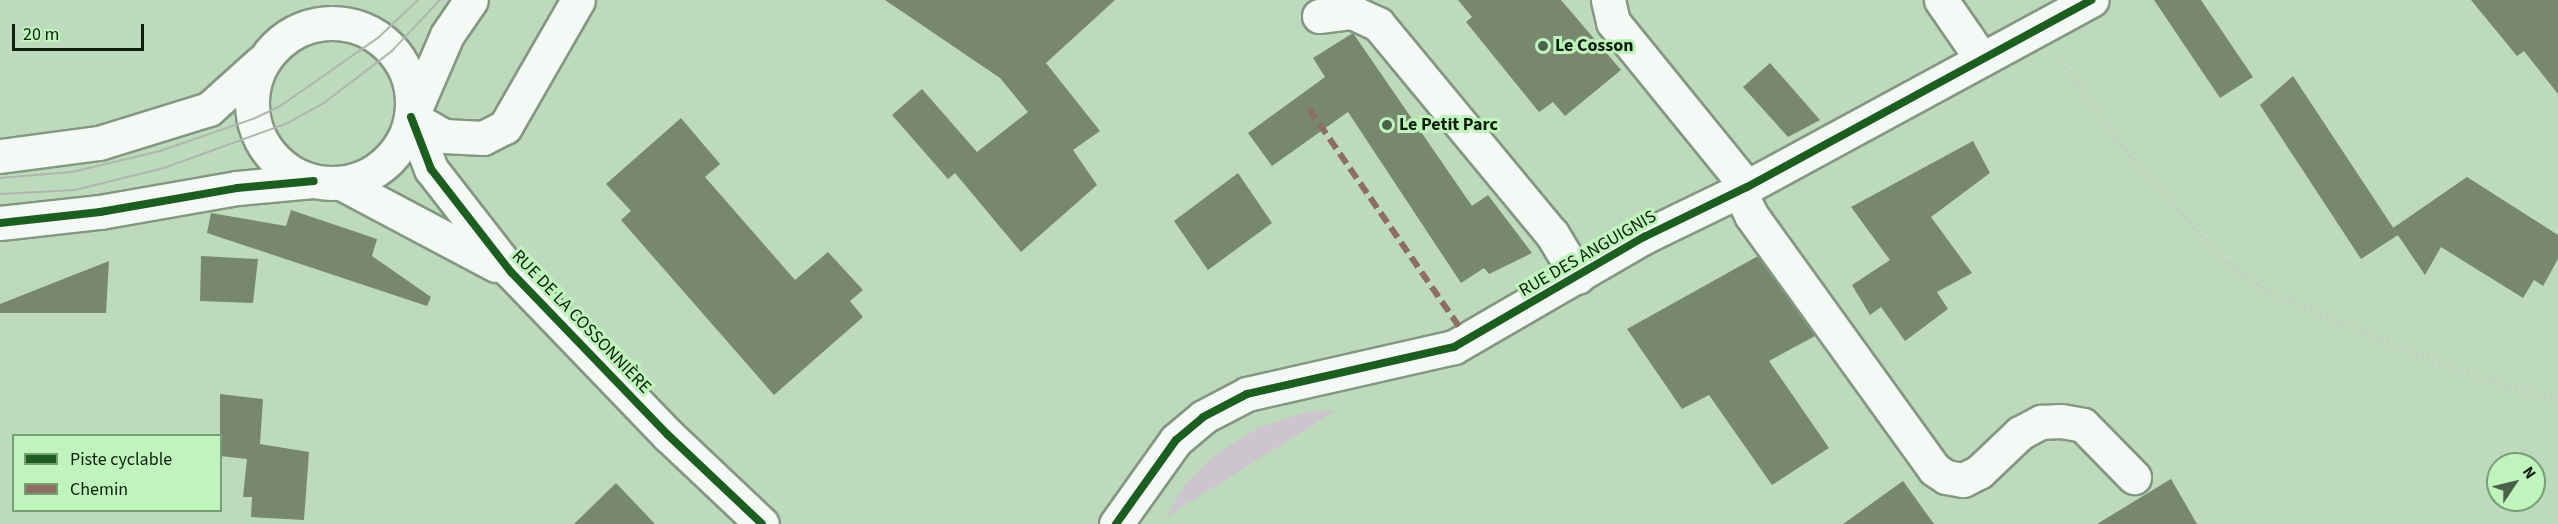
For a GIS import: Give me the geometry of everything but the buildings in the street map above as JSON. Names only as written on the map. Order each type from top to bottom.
[{"type":"street","points":[[0,156],[99,143],[209,109],[234,92],[269,53],[290,35],[315,25],[351,0]]},
{"type":"street","points":[[0,223],[143,205],[237,188],[328,182],[366,176],[387,162],[402,142],[447,35],[471,0]]},
{"type":"street","points":[[411,117],[444,136],[483,138],[505,127],[579,0]]},
{"type":"street","points":[[1608,0],[1613,22],[1743,188],[1751,215],[1934,470],[1946,477],[1964,480],[1979,471],[2020,433],[2041,422],[2061,421],[2083,425],[2134,477]]},
{"type":"street","points":[[1941,0],[1981,58]]},
{"type":"street","name":"RUE DES ANGUIGNIS","points":[[1116,524],[1176,440],[1203,417],[1247,394],[1454,347],[1578,277],[2091,0]]},
{"type":"street","points":[[1319,16],[1352,12],[1378,24],[1552,234],[1578,277]]},
{"type":"street","points":[[315,25],[358,28],[386,44],[405,71],[411,117]]},
{"type":"street","points":[[269,53],[252,95],[256,130],[279,164],[328,182]]},
{"type":"street","name":"RUE DE LA COSSONNIÈRE","points":[[411,117],[437,178],[511,272],[668,435],[762,524]]},
{"type":"street","name":"RUE DE LA COSSONNIÈRE","points":[[328,182],[511,272]]},
{"type":"path","points":[[2038,27],[2121,146],[2228,264],[2271,293],[2388,343],[2492,382],[2558,400]]},
{"type":"shaded area","points":[[1335,411],[1166,517],[1186,483],[1215,455],[1258,428],[1306,412]]},
{"type":"tram line","points":[[0,178],[72,172],[160,151],[253,119],[279,107],[378,38],[418,0]]},
{"type":"tram line","points":[[0,194],[75,190],[164,168],[288,123],[324,103],[392,51],[440,0]]},
{"type":"marked path","points":[[1309,109],[1461,329]]},
{"type":"cycle path","points":[[1116,524],[1176,440],[1203,417],[1247,394],[1454,347],[1644,237],[1747,187],[2091,0]]},
{"type":"cycle path","points":[[411,117],[431,169],[511,272],[668,435],[762,524]]},
{"type":"cycle path","points":[[0,223],[100,212],[237,188],[314,181]]},
{"type":"place","name":"Le Cosson","points":[[1543,46]]},
{"type":"place","name":"Le Petit Parc","points":[[1387,125]]}]
